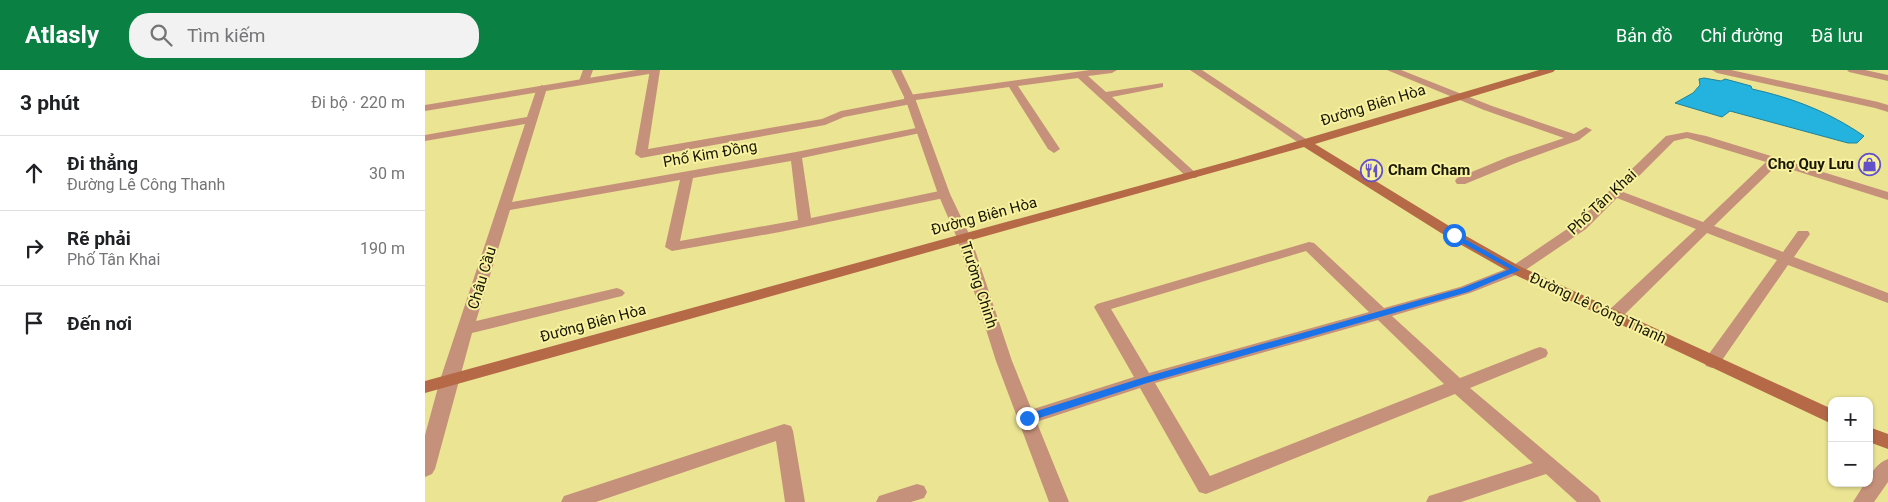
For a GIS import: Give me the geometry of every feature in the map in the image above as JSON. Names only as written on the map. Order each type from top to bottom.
[{"type":"main road","name":"Đường Biên Hòa","points":[[425,387],[1306,143],[1550,70]]},
{"type":"main road","name":"Đường Lê Công Thanh","points":[[1306,143],[1454,235],[1516,270],[1828,415]]},
{"type":"main road","points":[[1873,436],[1888,442]]},
{"type":"street","points":[[584,81],[588,70]]},
{"type":"street","points":[[425,108],[655,70],[641,154],[825,122],[841,114],[910,100],[1112,70]]},
{"type":"street","name":"Trường Chinh","points":[[896,70],[910,100],[944,194],[964,238],[1004,361],[1059,502]]},
{"type":"street","points":[[1027,70],[1035,81]]},
{"type":"street","name":"Đường Lê Công Thanh","points":[[1195,70],[1306,143]]},
{"type":"street","points":[[1392,70],[1575,138]]},
{"type":"street","points":[[1717,70],[1885,106]]},
{"type":"street","points":[[1852,70],[1888,78]]},
{"type":"street","points":[[1081,75],[1192,175]]},
{"type":"street","points":[[1012,84],[1054,149]]},
{"type":"street","points":[[1103,96],[1159,85]]},
{"type":"street","name":"Châu Cầu","points":[[425,469],[449,380],[542,88]]},
{"type":"street","points":[[425,138],[532,119]]},
{"type":"street","name":"Phố Kim Đồng","points":[[505,206],[796,156],[921,130]]},
{"type":"street","points":[[1461,181],[1512,160],[1575,138],[1586,130]]},
{"type":"street","name":"Phố Tân Khai","points":[[1027,418],[1145,380],[1465,290],[1516,270],[1581,226],[1670,138],[1681,136],[1702,138],[1888,196]]},
{"type":"street","points":[[796,156],[805,223]]},
{"type":"street","points":[[1613,316],[1774,161]]},
{"type":"street","points":[[687,175],[673,247],[805,223],[944,194]]},
{"type":"street","points":[[1615,193],[1888,298]]},
{"type":"street","points":[[1712,362],[1803,234]]},
{"type":"street","points":[[1540,352],[1456,385],[1206,486],[1102,307],[1309,246],[1456,385],[1591,502]]},
{"type":"street","points":[[466,329],[617,293]]},
{"type":"street","points":[[571,502],[784,432],[795,502]]},
{"type":"street","points":[[1437,502],[1550,466]]},
{"type":"street","points":[[1863,502],[1888,467]]},
{"type":"street","points":[[886,502],[917,492]]},
{"type":"water","points":[[1699,79],[1721,81],[1725,79],[1751,86],[1752,89],[1796,101],[1824,113],[1864,136],[1857,143],[1848,143],[1730,111],[1722,117],[1675,103],[1693,93],[1700,85]]},
{"type":"place","name":"Chợ Quy Lưu","points":[[1870,164]]},
{"type":"place","name":"Cham Cham","points":[[1372,170]]},
{"type":"route","points":[[1027,418],[1145,380],[1465,290],[1516,270],[1454,235]]}]
